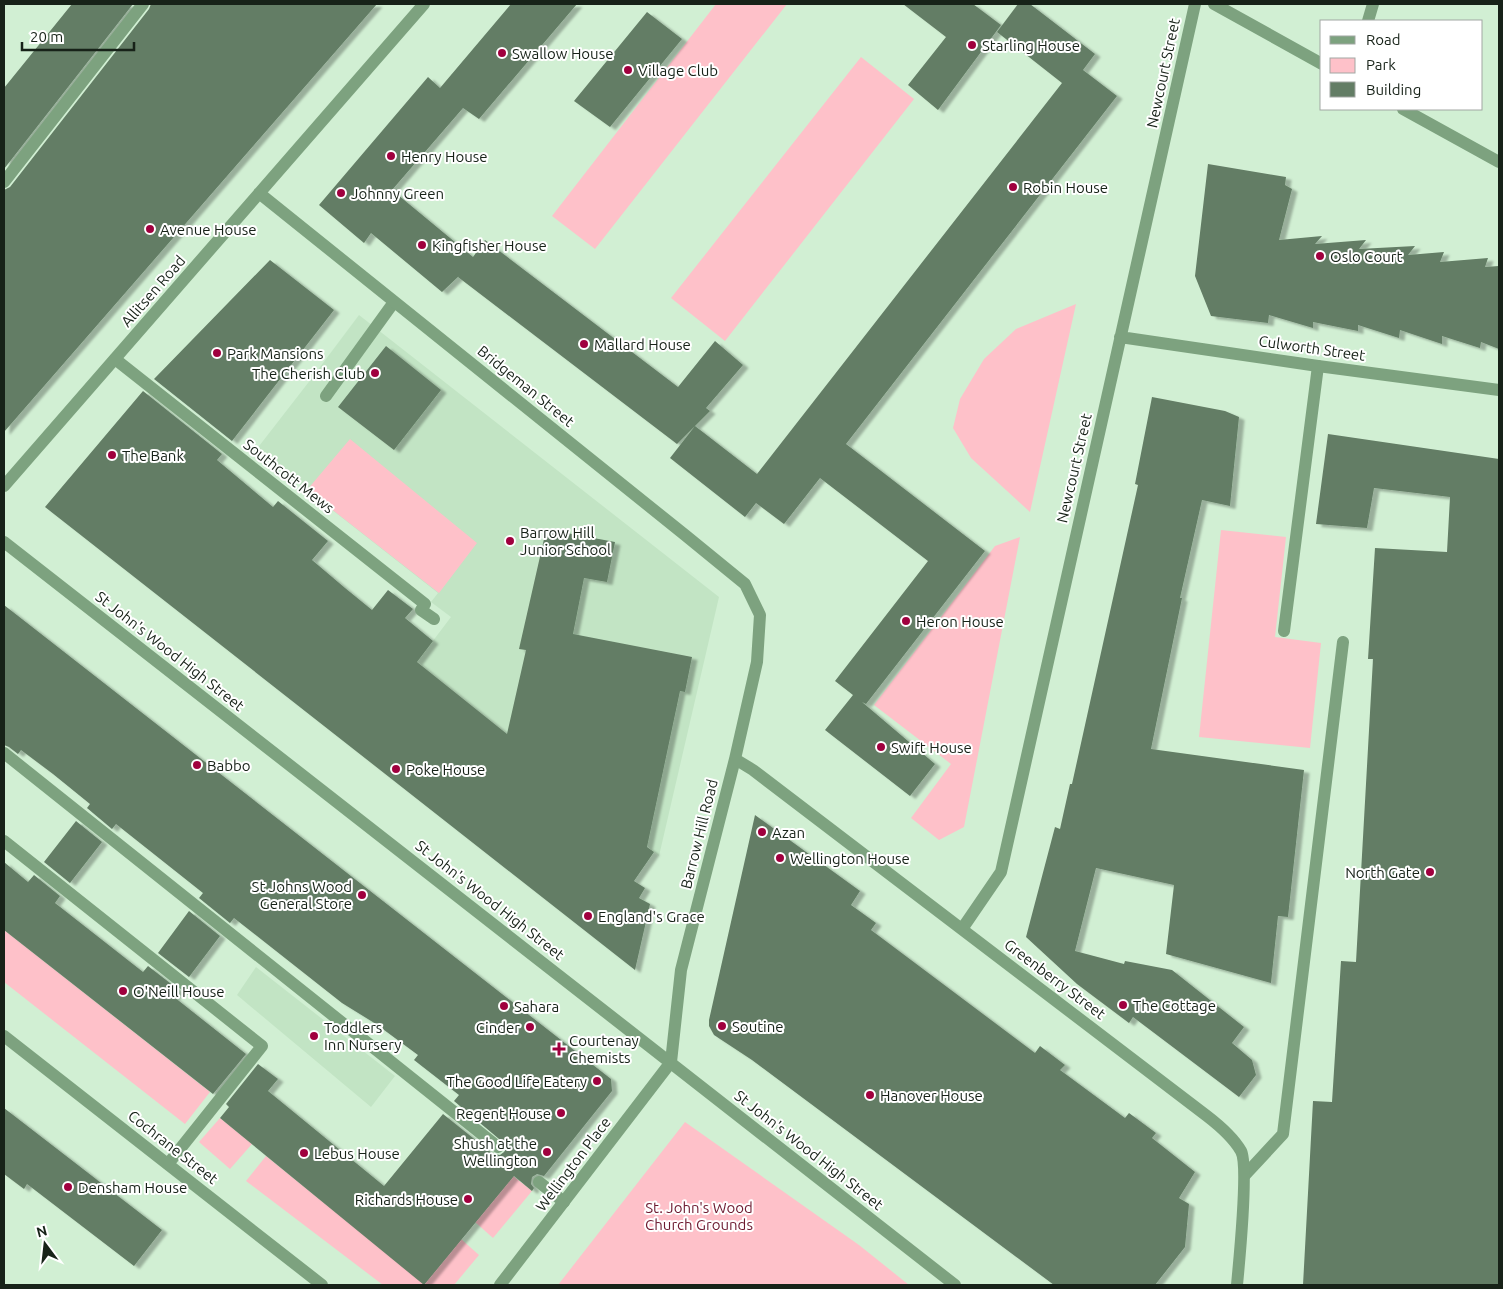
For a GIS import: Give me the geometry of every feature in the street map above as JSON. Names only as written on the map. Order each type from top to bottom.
[{"type":"street","points":[[4,182],[144,4]]},
{"type":"street","name":"Allitsen Road","points":[[4,486],[424,4]]},
{"type":"street","name":"Newcourt Street","points":[[962,929],[1001,872],[1195,4]]},
{"type":"street","points":[[1214,4],[1320,63]]},
{"type":"street","points":[[1368,20],[1373,4]]},
{"type":"street","points":[[1405,110],[1499,162]]},
{"type":"street","name":"Bridgeman Street","points":[[259,193],[745,584],[760,615]]},
{"type":"street","points":[[326,396],[394,302]]},
{"type":"street","name":"Culworth Street","points":[[1120,337],[1499,390]]},
{"type":"street","name":"Southcott Mews","points":[[115,359],[425,604],[421,610],[434,619]]},
{"type":"street","points":[[1284,631],[1318,366]]},
{"type":"street","name":"St John's Wood High Street","points":[[4,542],[955,1285]]},
{"type":"street","name":"Barrow Hill Road","points":[[671,1062],[681,970],[735,758],[757,662],[760,615]]},
{"type":"street","points":[[1244,1175],[1283,1134],[1343,642]]},
{"type":"street","points":[[4,753],[498,1147]]},
{"type":"street","name":"Greenberry Street","points":[[735,758],[935,908],[1228,1134],[1243,1153],[1244,1175],[1238,1285]]},
{"type":"street","points":[[4,841],[262,1046],[168,1164]]},
{"type":"street","name":"Cochrane Street","points":[[4,1036],[322,1285]]},
{"type":"street","name":"Wellington Place","points":[[500,1285],[671,1062]]},
{"type":"street","points":[[539,1182],[564,1202]]},
{"type":"shaded area","name":"Barrow Hill Junior School","points":[[359,315],[719,597],[659,856],[417,662],[451,617],[431,602],[438,593],[256,450]]},
{"type":"shaded area","name":"Toddlers Inn Nursery","points":[[256,967],[395,1076],[371,1107],[237,995]]},
{"type":"green space","points":[[716,4],[787,4],[595,249],[552,216]]},
{"type":"green space","points":[[861,57],[914,99],[725,341],[671,298]]},
{"type":"green space","points":[[1076,304],[1030,512],[971,458],[953,428],[960,399],[984,359],[1016,329]]},
{"type":"green space","points":[[350,439],[477,543],[439,593],[307,490]]},
{"type":"green space","points":[[1221,530],[1286,537],[1275,637],[1321,643],[1310,748],[1199,737]]},
{"type":"green space","points":[[1020,537],[964,827],[939,840],[911,818],[951,764],[874,705],[995,546]]},
{"type":"green space","points":[[4,930],[210,1092],[185,1124],[4,982]]},
{"type":"green space","points":[[220,1118],[252,1144],[230,1169],[199,1142]]},
{"type":"green space","name":"St. John's Wood Church Grounds","points":[[685,1122],[859,1245],[909,1285],[558,1285]]},
{"type":"green space","points":[[266,1156],[424,1284],[461,1239],[479,1255],[454,1285],[383,1285],[246,1181]]},
{"type":"green space","points":[[513,1176],[532,1191],[493,1238],[475,1222]]},
{"type":"building","points":[[72,4],[133,4],[4,169],[4,88]]},
{"type":"building","points":[[151,4],[377,4],[4,432],[4,190],[10,187]]},
{"type":"building","points":[[511,4],[577,4],[479,119],[463,108],[392,190],[473,257],[485,240],[678,387],[715,341],[743,365],[706,408],[710,411],[677,444],[458,277],[460,275],[442,292],[371,233],[364,243],[319,205],[428,77],[440,88]]},
{"type":"building","points":[[903,4],[973,4],[1001,25],[938,110],[908,85],[946,37]]},
{"type":"building","name":"Robin House","points":[[1018,4],[1030,4],[1095,54],[1083,70],[1117,96],[846,444],[985,551],[866,704],[862,702],[935,764],[910,796],[825,730],[853,695],[835,681],[928,561],[820,478],[784,524],[756,503],[745,517],[670,458],[695,426],[757,474],[1062,83],[997,32]]},
{"type":"building","name":"Village Club","points":[[647,12],[682,39],[610,127],[574,101]]},
{"type":"building","name":"Oslo Court","points":[[1208,164],[1286,177],[1285,185],[1292,189],[1279,240],[1322,236],[1315,244],[1366,240],[1359,249],[1415,246],[1408,255],[1444,252],[1440,262],[1488,258],[1485,267],[1499,266],[1499,349],[1481,342],[1480,348],[1442,336],[1442,344],[1400,330],[1399,338],[1358,325],[1358,331],[1313,322],[1313,328],[1269,315],[1268,323],[1211,316],[1195,276]]},
{"type":"building","name":"Park Mansions","points":[[270,260],[334,310],[232,441],[154,379]]},
{"type":"building","points":[[386,346],[441,390],[394,450],[338,407]]},
{"type":"building","points":[[143,391],[222,454],[217,460],[273,507],[278,501],[328,541],[312,560],[372,610],[388,590],[413,609],[405,618],[433,641],[417,662],[507,734],[526,650],[519,649],[544,539],[556,531],[615,542],[607,582],[584,578],[573,634],[692,657],[685,692],[680,691],[647,847],[654,852],[634,881],[645,888],[639,898],[650,904],[635,970],[45,507]]},
{"type":"building","points":[[1152,397],[1225,411],[1239,417],[1230,506],[1202,500],[1180,598],[1182,598],[1151,749],[1304,770],[1288,917],[1278,916],[1271,983],[1166,954],[1174,885],[1096,868],[1075,951],[1124,964],[1125,961],[1172,970],[1244,1027],[1232,1043],[1252,1060],[1256,1075],[1239,1097],[1133,1017],[1129,1023],[1077,984],[1026,937],[1055,827],[1060,829],[1070,784],[1072,784],[1138,485],[1135,484]]},
{"type":"building","name":"North Gate","points":[[1328,434],[1499,459],[1499,1285],[1303,1285],[1313,1101],[1332,1102],[1341,961],[1356,962],[1373,659],[1368,659],[1375,548],[1447,552],[1450,497],[1374,488],[1367,528],[1316,524]]},
{"type":"building","points":[[4,605],[611,1079],[612,1091],[544,1176],[537,1174],[532,1177],[531,1184],[534,1188],[532,1191],[514,1176],[424,1285],[220,1118],[229,1107],[226,1104],[258,1064],[278,1079],[268,1091],[384,1186],[443,1114],[493,1154],[500,1155],[504,1152],[506,1149],[505,1144],[454,1101],[459,1095],[414,1060],[418,1055],[376,1024],[342,1003],[234,918],[230,923],[199,898],[203,893],[116,824],[112,829],[87,808],[90,804],[53,774],[21,750],[18,754],[4,745]]},
{"type":"building","name":"Hanover House","points":[[755,815],[860,891],[851,905],[876,923],[871,930],[1035,1053],[1040,1046],[1065,1065],[1060,1070],[1125,1118],[1129,1113],[1156,1133],[1152,1138],[1195,1172],[1179,1198],[1189,1204],[1185,1247],[1155,1285],[1054,1285],[752,1060],[714,1035],[709,1026],[709,1020]]},
{"type":"building","points":[[76,821],[102,842],[70,883],[44,862]]},
{"type":"building","name":"O'Neill House","points":[[4,862],[28,882],[34,875],[60,896],[55,903],[143,972],[148,966],[179,990],[174,997],[246,1054],[213,1094],[4,930]]},
{"type":"building","points":[[189,911],[220,936],[189,977],[158,953]]},
{"type":"building","name":"Densham House","points":[[4,1108],[162,1230],[134,1266],[27,1184],[24,1189],[4,1174]]},
{"type":"place","name":"Starling House","points":[[972,45]]},
{"type":"place","name":"Swallow House","points":[[502,53]]},
{"type":"place","name":"Village Club","points":[[628,70]]},
{"type":"place","name":"Henry House","points":[[391,156]]},
{"type":"place","name":"Robin House","points":[[1013,187]]},
{"type":"place","name":"Johnny Green","points":[[341,193]]},
{"type":"place","name":"Avenue House","points":[[150,229]]},
{"type":"place","name":"Kingfisher House","points":[[422,245]]},
{"type":"place","name":"Oslo Court","points":[[1320,256]]},
{"type":"place","name":"Mallard House","points":[[584,344]]},
{"type":"place","name":"Park Mansions","points":[[217,353]]},
{"type":"place","name":"The Cherish Club","points":[[375,373]]},
{"type":"place","name":"The Bank","points":[[112,455]]},
{"type":"place","name":"Barrow Hill Junior School","points":[[510,541]]},
{"type":"place","name":"Heron House","points":[[906,621]]},
{"type":"place","name":"Swift House","points":[[881,747]]},
{"type":"place","name":"Babbo","points":[[197,765]]},
{"type":"place","name":"Poke House","points":[[396,769]]},
{"type":"place","name":"Azan","points":[[762,832]]},
{"type":"place","name":"Wellington House","points":[[780,858]]},
{"type":"place","name":"North Gate","points":[[1430,872]]},
{"type":"place","name":"St Johns Wood General Store","points":[[362,895]]},
{"type":"place","name":"England's Grace","points":[[588,916]]},
{"type":"place","name":"O'Neill House","points":[[123,991]]},
{"type":"place","name":"The Cottage","points":[[1123,1005]]},
{"type":"place","name":"Sahara","points":[[504,1006]]},
{"type":"place","name":"Soutine","points":[[722,1026]]},
{"type":"place","name":"Cinder","points":[[530,1027]]},
{"type":"place","name":"Toddlers Inn Nursery","points":[[314,1036]]},
{"type":"place","name":"Courtenay Chemists","points":[[559,1049]]},
{"type":"place","name":"The Good Life Eatery","points":[[597,1081]]},
{"type":"place","name":"Hanover House","points":[[870,1095]]},
{"type":"place","name":"Regent House","points":[[561,1113]]},
{"type":"place","name":"Shush at the Wellington","points":[[547,1152]]},
{"type":"place","name":"Lebus House","points":[[304,1153]]},
{"type":"place","name":"Densham House","points":[[68,1187]]},
{"type":"place","name":"Richards House","points":[[468,1199]]}]
